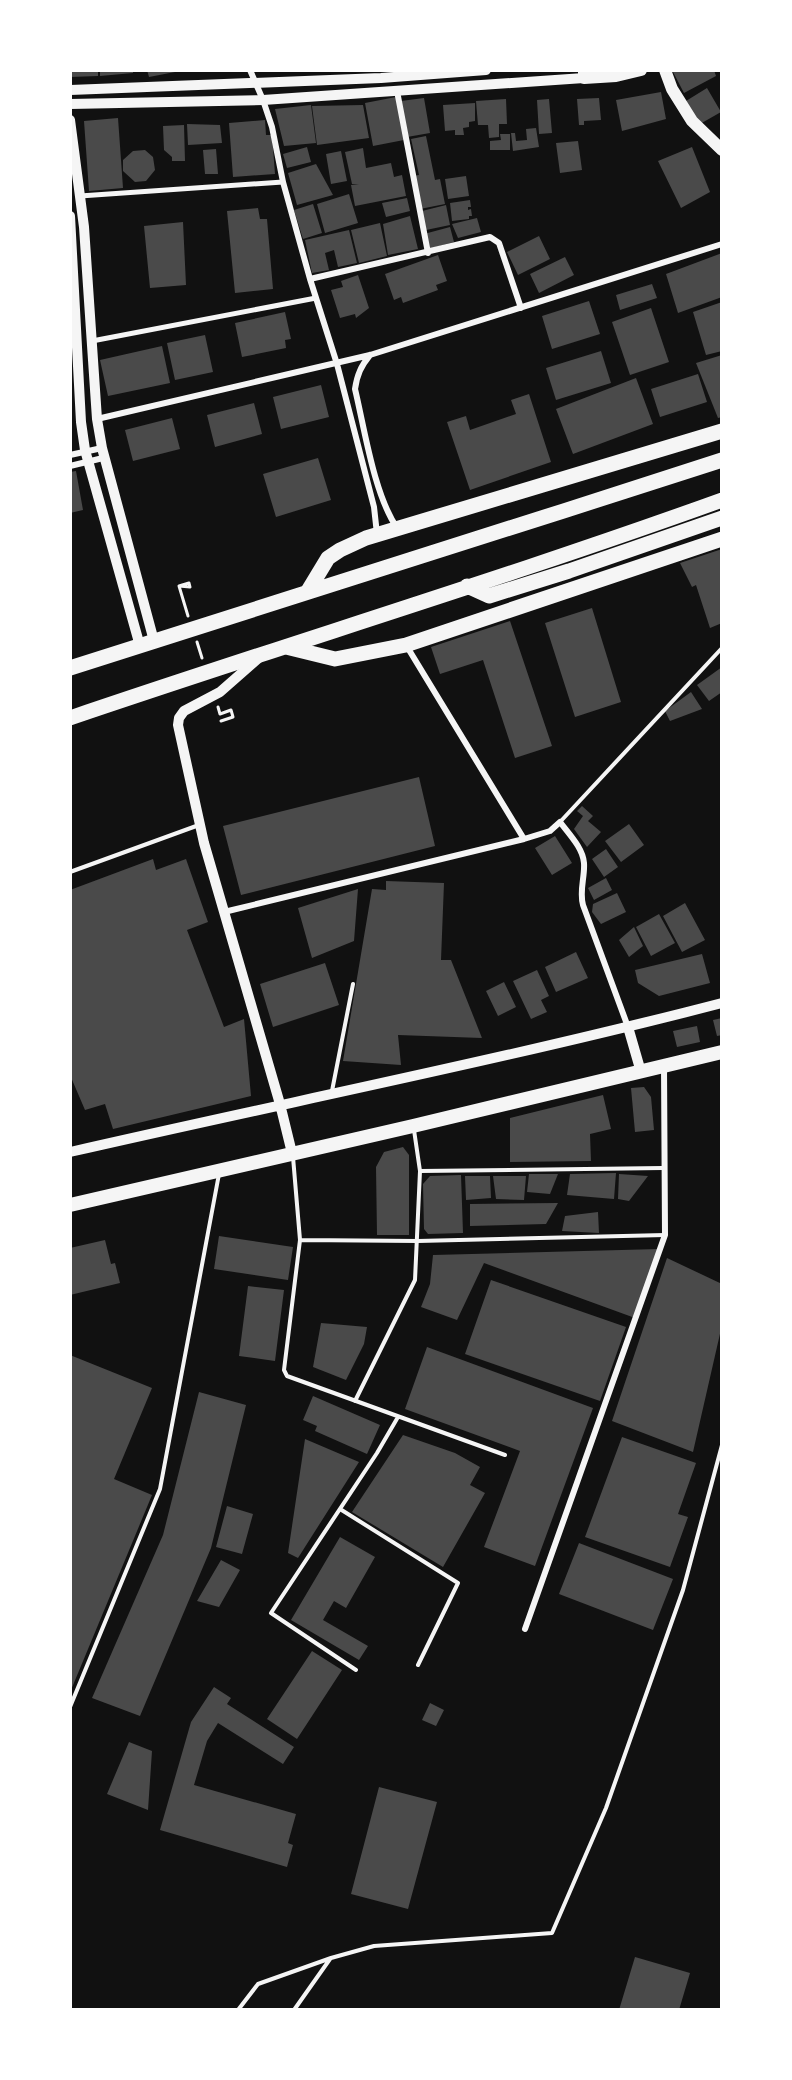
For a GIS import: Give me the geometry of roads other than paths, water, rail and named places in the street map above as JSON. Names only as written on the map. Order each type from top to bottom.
[{"type":"highway","points":[[308,591],[328,558],[376,534],[722,431]]},
{"type":"highway","points":[[70,668],[308,591],[399,565],[722,460]]},
{"type":"highway","points":[[70,718],[722,500]]},
{"type":"highway","points":[[467,586],[489,596],[722,518]]},
{"type":"highway","points":[[286,647],[336,659],[406,645],[722,539]]},
{"type":"highway","points":[[70,1205],[722,1052]]},
{"type":"main road","points":[[584,74],[641,70]]},
{"type":"main road","points":[[665,70],[672,89],[692,121],[722,150]]},
{"type":"street","points":[[250,70],[263,100],[276,142],[283,182],[337,364],[374,507],[376,534]]},
{"type":"street","points":[[70,90],[256,84],[380,74],[486,70]]},
{"type":"street","points":[[450,72],[451,87]]},
{"type":"street","points":[[380,74],[380,92]]},
{"type":"street","points":[[70,104],[263,100],[451,87],[584,74]]},
{"type":"street","points":[[397,91],[428,253]]},
{"type":"street","points":[[70,120],[84,227],[97,419],[147,644]]},
{"type":"street","points":[[80,196],[283,182]]},
{"type":"street","points":[[70,216],[81,422],[86,456],[147,644]]},
{"type":"street","points":[[71,228],[84,227]]},
{"type":"street","points":[[310,279],[490,237],[495,238],[499,243],[521,308]]},
{"type":"street","points":[[97,419],[370,355],[722,244]]},
{"type":"street","points":[[92,341],[316,298]]},
{"type":"street","points":[[370,355],[359,371],[356,389],[384,505],[398,528]]},
{"type":"street","points":[[355,434],[365,431]]},
{"type":"street","points":[[70,455],[86,456],[103,453]]},
{"type":"street","points":[[70,466],[86,456],[103,453]]},
{"type":"street","points":[[406,645],[524,839]]},
{"type":"street","points":[[261,656],[230,685],[184,711],[179,718],[179,732],[199,825],[280,1104],[292,1154]]},
{"type":"street","points":[[223,912],[524,839],[550,831],[560,822],[581,851],[584,862],[581,897],[583,905],[628,1027],[641,1072]]},
{"type":"street","points":[[70,1152],[280,1104],[331,1095],[628,1027],[722,1003]]},
{"type":"street","points":[[525,1629],[665,1234],[664,1066]]},
{"type":"lane","points":[[560,822],[722,648]]},
{"type":"lane","points":[[70,873],[199,825]]},
{"type":"lane","points":[[331,1095],[353,984]]},
{"type":"lane","points":[[355,1401],[415,1280],[420,1171],[413,1126]]},
{"type":"lane","points":[[292,1154],[300,1240],[284,1370],[287,1376],[505,1455]]},
{"type":"lane","points":[[420,1171],[663,1168]]},
{"type":"lane","points":[[70,1707],[160,1489],[220,1170]]},
{"type":"lane","points":[[300,1240],[418,1241],[665,1234]]},
{"type":"lane","points":[[356,1670],[271,1613],[377,1454],[398,1417]]},
{"type":"lane","points":[[238,2010],[258,1984],[331,1958],[375,1946],[552,1933],[606,1808],[679,1601],[722,1445]]},
{"type":"lane","points":[[340,1509],[458,1583],[418,1665]]},
{"type":"lane","points":[[294,2010],[331,1958]]}]
